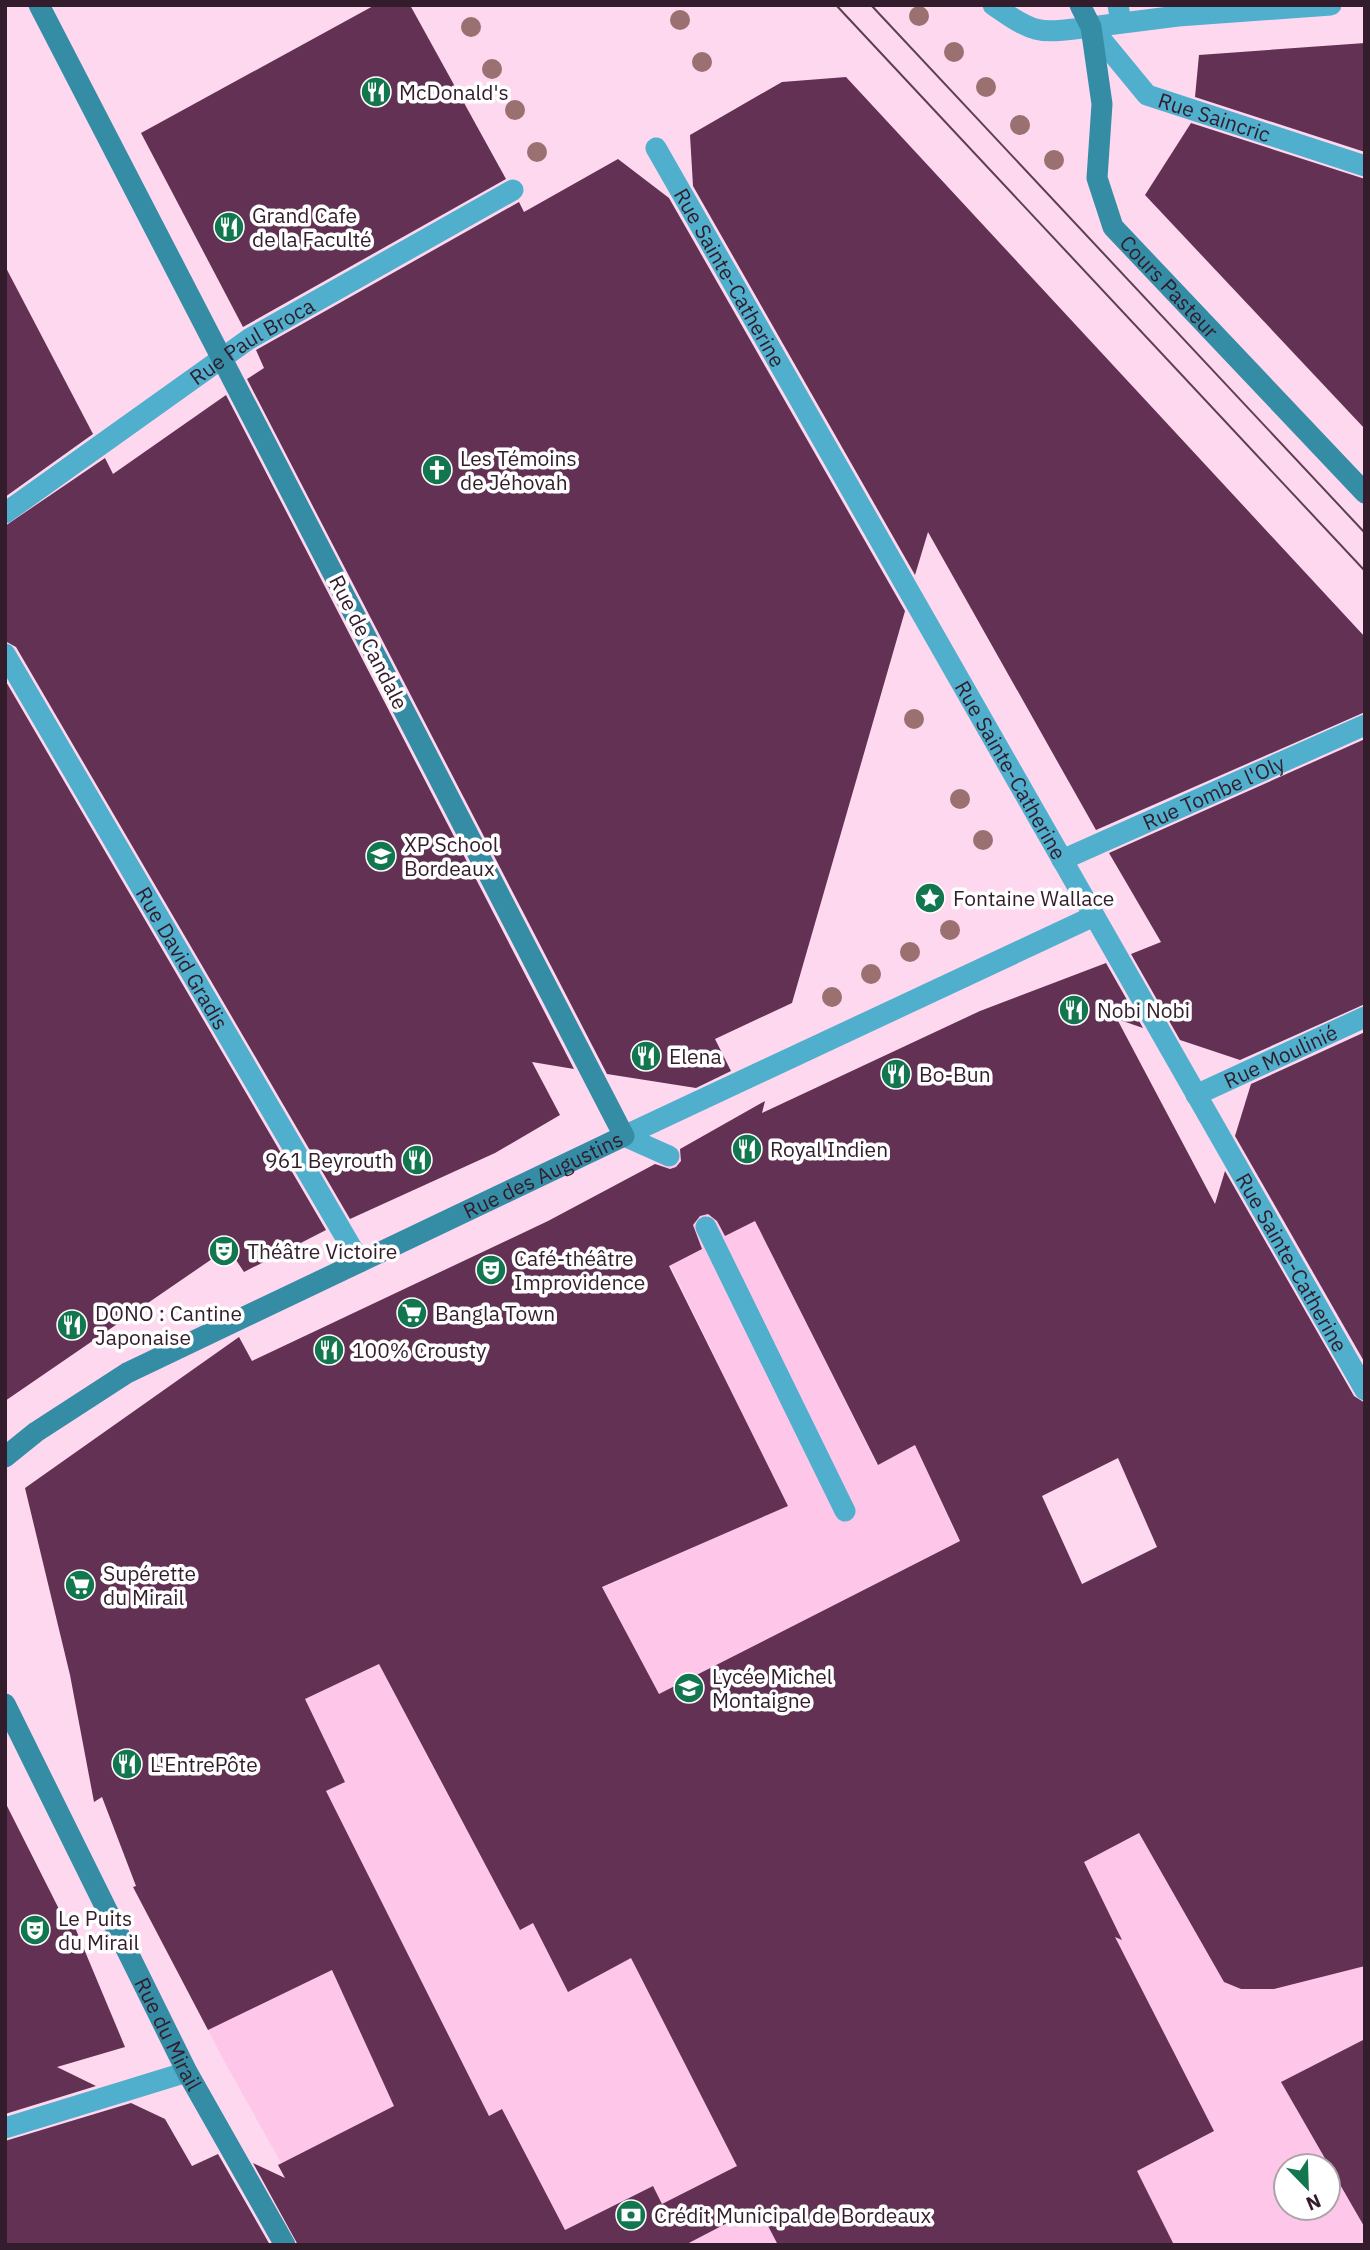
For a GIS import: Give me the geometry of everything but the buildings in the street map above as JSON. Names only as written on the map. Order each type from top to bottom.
[{"type":"street","name":"Rue de Candale","points":[[39,5],[624,1136]]},
{"type":"street","points":[[993,5],[1026,29],[1048,32],[1091,27],[1120,14],[1331,5]]},
{"type":"street","name":"Cours Pasteur","points":[[1080,5],[1091,27],[1102,104],[1097,178],[1104,208],[1113,227],[1365,493]]},
{"type":"street","name":"Rue Saincric","points":[[1091,27],[1147,95],[1365,166]]},
{"type":"street","name":"Rue Sainte-Catherine","points":[[656,148],[1365,1390]]},
{"type":"street","name":"Rue Paul Broca","points":[[5,513],[223,360],[249,338],[513,190]]},
{"type":"street","name":"Rue David Gradis","points":[[5,654],[360,1262]]},
{"type":"street","name":"Rue Tombe l'Oly","points":[[1062,860],[1365,725]]},
{"type":"street","name":"Rue des Augustins","points":[[5,1457],[36,1432],[127,1373],[1094,916]]},
{"type":"street","name":"Rue Moulinié","points":[[1196,1095],[1365,1017]]},
{"type":"street","points":[[624,1136],[669,1156]]},
{"type":"street","points":[[706,1227],[845,1511]]},
{"type":"street","name":"Rue du Mirail","points":[[5,1704],[187,2072],[285,2245]]},
{"type":"street","points":[[5,2128],[187,2072]]},
{"type":"shaded area","name":"Lycée Michel Montaigne","points":[[687,1147],[755,1221],[877,1465],[915,1445],[956,1535],[1082,1739],[1365,1751],[1365,2039],[1281,2082],[1321,2152],[1272,2152],[1272,2222],[1342,2222],[1342,2189],[1365,2229],[1365,2245],[682,2245],[653,2186],[535,2245],[308,2211],[223,2059],[136,1886],[345,1782],[305,1699],[382,1663],[446,1657],[787,1506],[629,1180]]},
{"type":"tram line","points":[[836,5],[1365,571]]},
{"type":"tram line","points":[[871,5],[1365,533]]},
{"type":"place","name":"McDonald's","points":[[376,92]]},
{"type":"place","name":"Grand Cafe de la Faculté","points":[[229,227]]},
{"type":"place","name":"Les Témoins de Jéhovah","points":[[437,470]]},
{"type":"place","name":"XP School Bordeaux","points":[[381,856]]},
{"type":"place","name":"Fontaine Wallace","points":[[930,898]]},
{"type":"place","name":"Nobi Nobi","points":[[1074,1010]]},
{"type":"place","name":"Elena","points":[[646,1056]]},
{"type":"place","name":"Bo-Bun","points":[[896,1074]]},
{"type":"place","name":"Royal Indien","points":[[747,1149]]},
{"type":"place","name":"961 Beyrouth","points":[[417,1160]]},
{"type":"place","name":"Théâtre Victoire","points":[[224,1251]]},
{"type":"place","name":"Café-théâtre Improvidence","points":[[491,1270]]},
{"type":"place","name":"Bangla Town","points":[[412,1313]]},
{"type":"place","name":"DONO : Cantine Japonaise","points":[[72,1325]]},
{"type":"place","name":"100% Crousty","points":[[329,1350]]},
{"type":"place","name":"Supérette du Mirail","points":[[80,1585]]},
{"type":"place","name":"Lycée Michel Montaigne","points":[[689,1688]]},
{"type":"place","name":"L'EntrePôte","points":[[127,1764]]},
{"type":"place","name":"Le Puits du Mirail","points":[[35,1930]]},
{"type":"place","name":"Crédit Municipal de Bordeaux","points":[[631,2215]]}]
